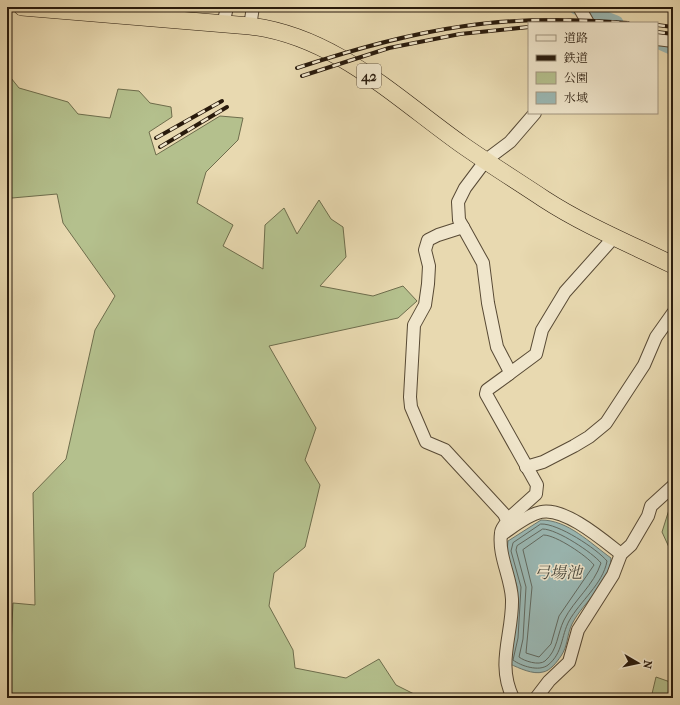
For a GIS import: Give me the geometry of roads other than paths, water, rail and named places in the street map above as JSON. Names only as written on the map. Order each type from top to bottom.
[{"type":"highway","name":"42","points":[[22,7],[223,25],[250,26],[281,31],[327,49],[367,74],[461,144],[546,200],[673,265]]},
{"type":"street","points":[[223,25],[227,7]]},
{"type":"street","points":[[250,26],[253,7]]},
{"type":"street","points":[[579,7],[587,22]]},
{"type":"street","points":[[658,39],[673,41]]},
{"type":"street","points":[[509,374],[510,370],[497,348],[488,303],[483,263],[459,220],[458,202],[465,188],[486,160],[510,142],[533,114]]},
{"type":"street","points":[[463,227],[438,235],[428,240],[426,246],[429,266],[428,284],[425,305],[414,325],[410,403],[426,442],[445,450],[504,514],[507,520]]},
{"type":"street","points":[[513,698],[507,686],[504,670],[512,600],[503,560],[501,535],[507,520],[536,494],[537,485],[486,394],[486,390],[536,354],[542,330],[565,292],[615,236]]},
{"type":"street","points":[[526,467],[543,462],[574,446],[589,437],[606,423],[644,365],[656,337],[673,313]]},
{"type":"street","points":[[536,698],[549,681],[569,662],[578,630],[613,575],[621,554],[631,545],[648,516],[651,506],[673,486]]},
{"type":"street","points":[[501,535],[537,513],[548,512],[567,518],[595,534],[621,554]]},
{"type":"water","name":"弓場池","points":[[541,520],[551,521],[569,528],[587,539],[611,558],[606,576],[601,585],[572,624],[561,656],[548,670],[535,673],[510,664],[517,587],[507,552],[508,541]]},
{"type":"waterway","points":[[576,7],[614,22]]},
{"type":"waterway","points":[[658,41],[673,48]]},
{"type":"railway","points":[[297,68],[380,43],[443,29],[485,23],[526,20],[608,22]]},
{"type":"railway","points":[[658,25],[673,27]]},
{"type":"railway","points":[[302,76],[389,48],[460,34],[528,27]]},
{"type":"railway","points":[[658,32],[673,34]]},
{"type":"railway","points":[[156,138],[222,101]]},
{"type":"railway","points":[[160,147],[227,107]]}]
